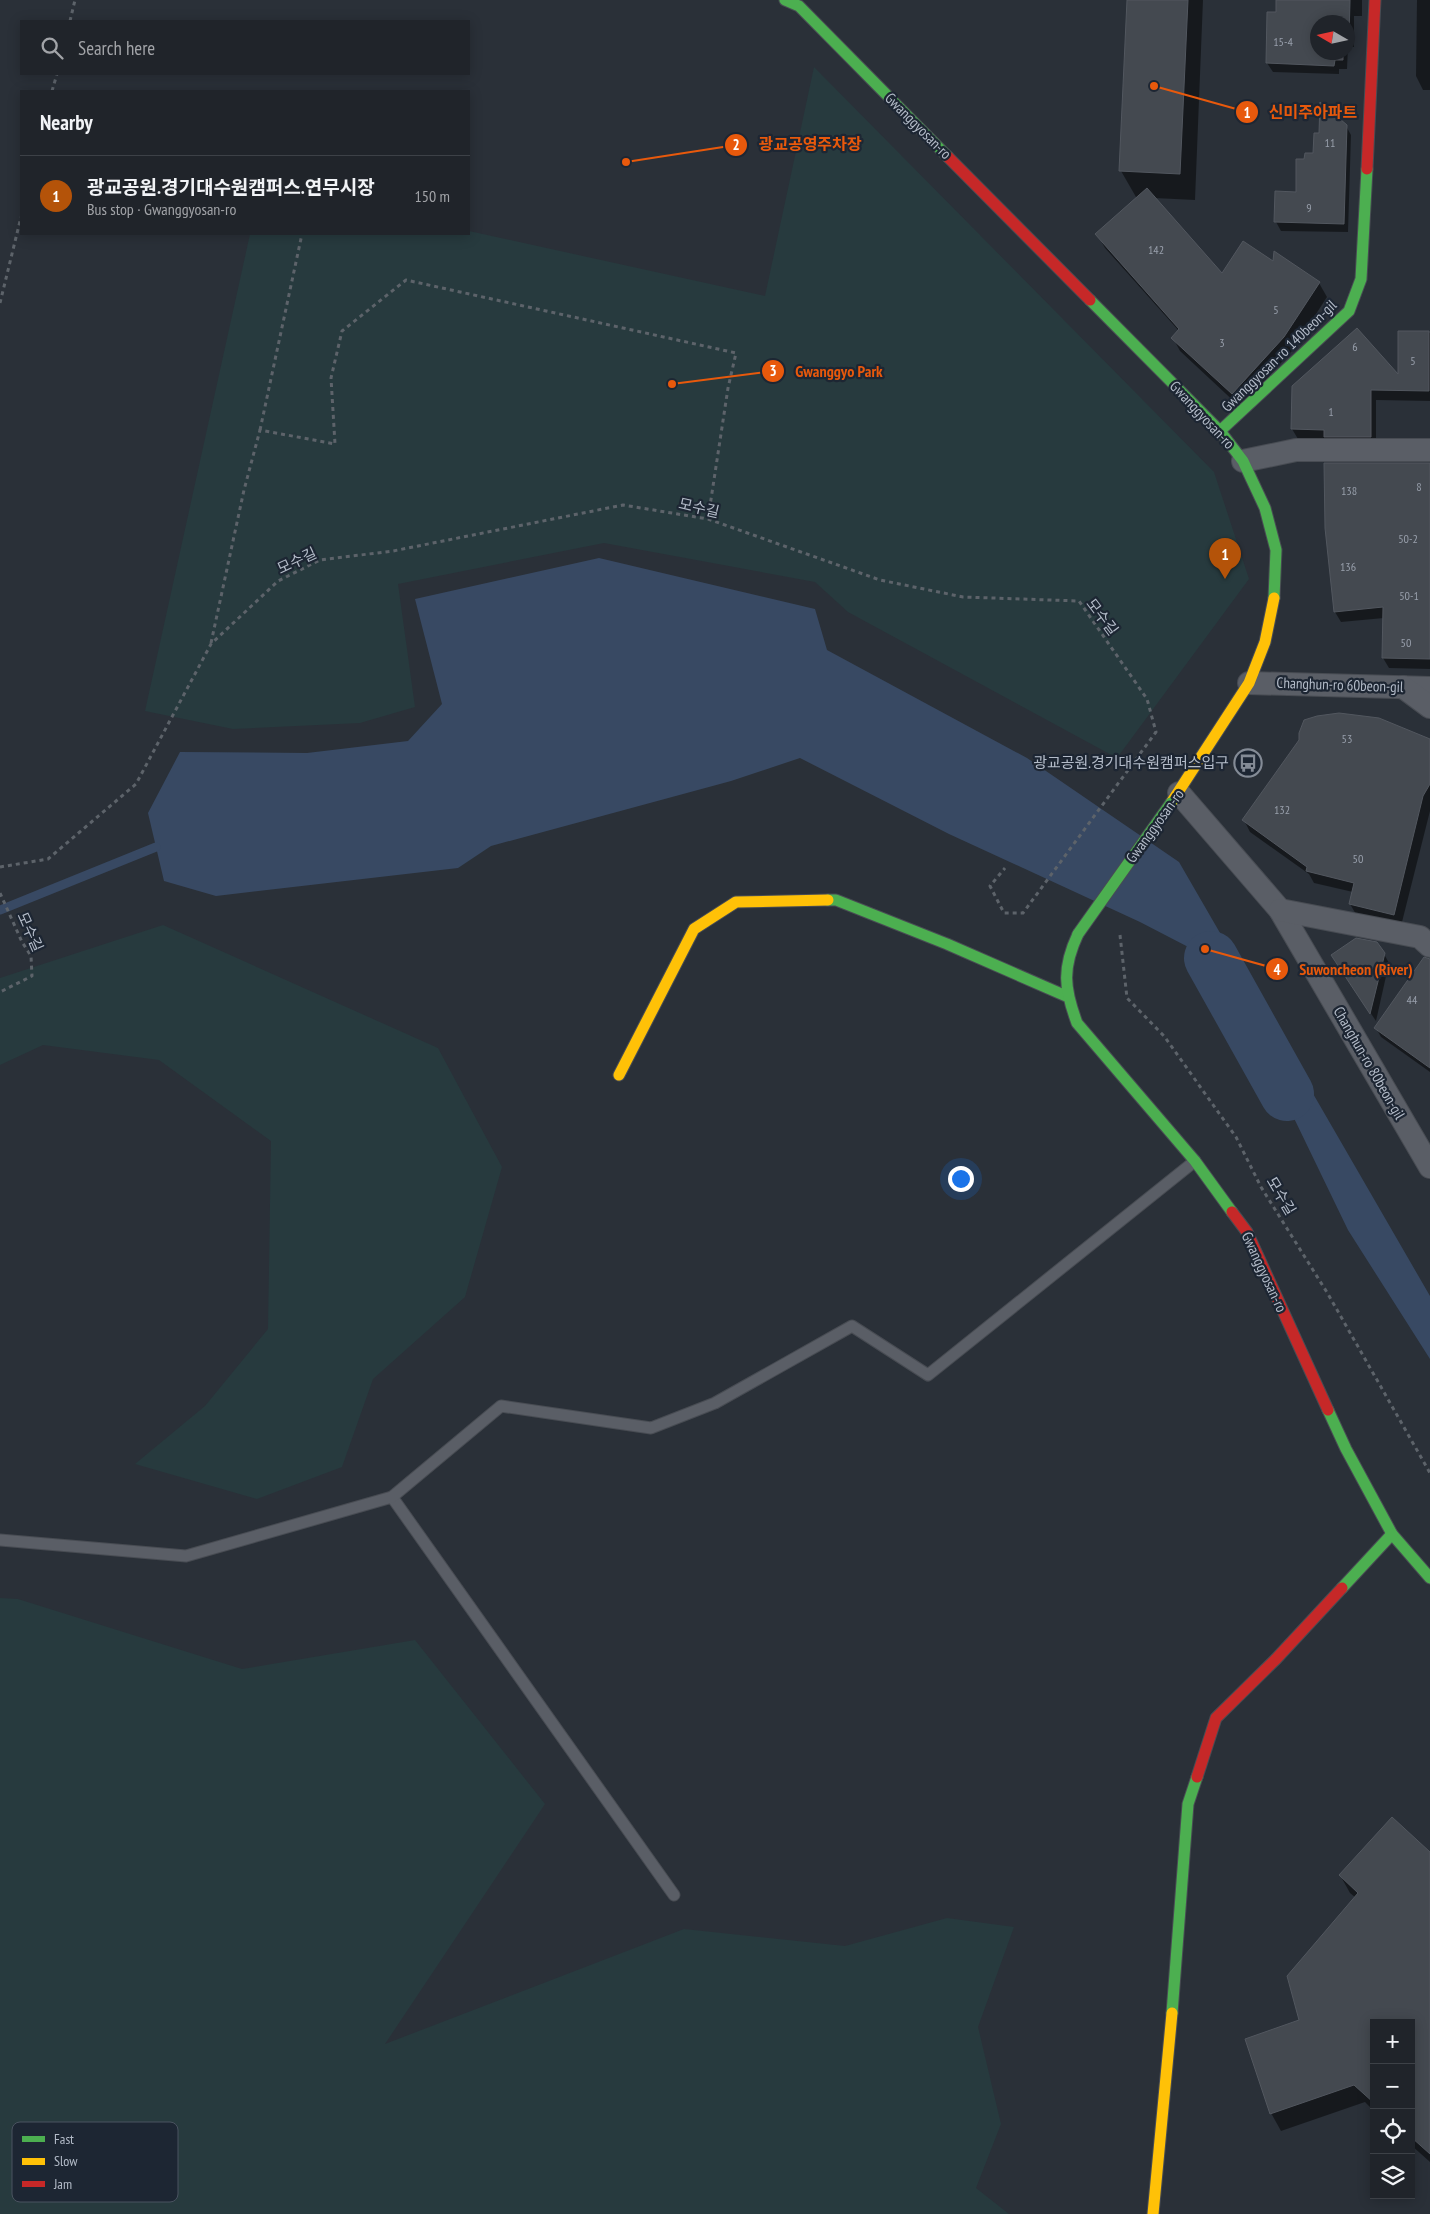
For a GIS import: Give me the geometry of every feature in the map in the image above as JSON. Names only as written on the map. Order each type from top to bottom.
[{"type":"street","name":"Gwanggyosan-ro 140beon-gil","points":[[1220,431],[1349,311],[1361,279],[1375,0]]},
{"type":"street","name":"Gwanggyosan-ro","points":[[794,2],[1220,431],[1243,461],[1266,508],[1276,550],[1274,601],[1265,642],[1249,683],[1175,798],[1078,934],[1069,951],[1065,971],[1066,996],[1076,1023],[1195,1161],[1247,1232],[1346,1449],[1392,1534],[1430,1578]]},
{"type":"street","points":[[1243,461],[1296,450],[1430,450]]},
{"type":"street","name":"Changhun-ro 60beon-gil","points":[[1249,683],[1430,688]]},
{"type":"street","points":[[1403,687],[1430,706]]},
{"type":"street","name":"Changhun-ro 80beon-gil","points":[[1175,798],[1280,910],[1430,1167]]},
{"type":"street","points":[[620,1075],[694,929],[736,902],[836,900],[947,944],[1066,996]]},
{"type":"street","points":[[1280,910],[1420,938],[1430,946]]},
{"type":"street","points":[[1153,2214],[1172,2015],[1188,1804],[1216,1718],[1276,1659],[1392,1534]]},
{"type":"lane","points":[[0,1540],[186,1556],[392,1497],[501,1406],[651,1428],[715,1403],[852,1326],[928,1375],[1195,1161]]},
{"type":"lane","points":[[392,1497],[674,1895]]},
{"type":"path","points":[[70,20],[75,0]]},
{"type":"path","points":[[52,90],[57,75]]},
{"type":"path","points":[[0,303],[20,221]]},
{"type":"path","points":[[211,644],[302,235]]},
{"type":"path","points":[[260,430],[335,444],[331,378],[342,330],[406,280],[736,353],[728,388],[708,519]]},
{"type":"path","name":"모수길","points":[[0,868],[48,859],[136,784],[211,644],[278,582],[320,560],[393,551],[623,505],[708,519],[880,580],[963,597],[1079,601],[1147,699],[1156,732],[1023,913],[1004,913],[990,886],[1005,868]]},
{"type":"path","name":"모수길","points":[[0,893],[30,956],[32,976],[0,992]]},
{"type":"path","name":"모수길","points":[[1120,935],[1127,998],[1164,1036],[1236,1137],[1261,1187],[1328,1294],[1430,1473]]},
{"type":"green space","points":[[814,67],[1214,472],[1249,579],[1117,758],[848,612],[815,582],[604,543],[398,584],[415,707],[360,723],[233,729],[145,711],[250,235],[470,235],[470,231],[765,296]]},
{"type":"green space","points":[[163,925],[438,1048],[502,1167],[465,1297],[373,1379],[342,1467],[257,1499],[135,1464],[205,1406],[268,1329],[271,1141],[159,1060],[43,1045],[0,1065],[0,978]]},
{"type":"green space","points":[[0,1598],[18,1599],[242,1669],[415,1640],[545,1804],[385,2044],[684,1929],[845,1946],[947,1918],[1014,1927],[978,2027],[1001,2124],[976,2188],[1009,2214],[0,2214]]},
{"type":"water","points":[[599,558],[815,609],[827,650],[1027,758],[1179,862],[1430,1296],[1430,1359],[1348,1230],[1249,1025],[1196,951],[1140,922],[949,834],[800,758],[731,781],[491,846],[458,868],[216,896],[164,881],[148,813],[180,752],[307,753],[408,741],[442,704],[415,599]]},
{"type":"building","points":[[1127,0],[1188,0],[1180,174],[1119,171]]},
{"type":"building","points":[[1276,0],[1350,0],[1350,15],[1310,15],[1310,60],[1335,60],[1334,66],[1266,63],[1267,12],[1276,12]]},
{"type":"building","points":[[1320,102],[1347,125],[1344,224],[1274,222],[1275,191],[1296,192],[1296,159],[1304,159],[1305,153],[1313,153],[1314,133],[1319,133]]},
{"type":"building","points":[[1147,188],[1222,273],[1243,241],[1273,261],[1274,251],[1320,282],[1284,337],[1232,394],[1171,338],[1179,329],[1095,234]]},
{"type":"building","points":[[1357,328],[1398,374],[1398,331],[1429,331],[1429,391],[1371,390],[1371,437],[1324,437],[1324,430],[1291,429],[1292,386]]},
{"type":"building","points":[[1324,463],[1430,463],[1430,659],[1382,658],[1383,607],[1334,612],[1325,528]]},
{"type":"building","points":[[1339,713],[1379,718],[1430,739],[1430,784],[1423,796],[1394,915],[1349,904],[1354,883],[1306,871],[1307,867],[1242,820],[1299,740],[1299,733],[1304,720]]},
{"type":"building","points":[[1356,938],[1377,942],[1385,953],[1370,1014],[1331,955]]},
{"type":"building","points":[[1424,957],[1430,959],[1430,1068],[1374,1028]]},
{"type":"building","points":[[1392,1817],[1430,1852],[1430,2154],[1415,2141],[1415,2019],[1370,2019],[1370,2099],[1354,2085],[1270,2114],[1245,2039],[1299,2020],[1287,1976],[1358,1893],[1339,1875]]},
{"type":"waterway","points":[[0,910],[156,847]]},
{"type":"waterway","points":[[1211,958],[1287,1094]]},
{"type":"traffic: fast","points":[[785,0],[799,6],[948,157]]},
{"type":"traffic: fast","points":[[1220,431],[1349,311],[1361,279],[1367,169]]},
{"type":"traffic: fast","points":[[1090,300],[1220,431],[1243,461],[1265,508],[1276,550],[1274,598]]},
{"type":"traffic: fast","points":[[1078,934],[1171,803]]},
{"type":"traffic: fast","points":[[828,900],[836,900],[947,944],[1066,996]]},
{"type":"traffic: fast","points":[[1078,934],[1067,968],[1067,988],[1077,1023],[1195,1161],[1232,1212]]},
{"type":"traffic: fast","points":[[1328,1410],[1346,1449],[1392,1534],[1430,1578]]},
{"type":"traffic: fast","points":[[1342,1588],[1392,1534]]},
{"type":"traffic: fast","points":[[1172,2013],[1188,1804],[1197,1777]]},
{"type":"traffic: slow","points":[[1171,803],[1249,683],[1265,642],[1274,598]]},
{"type":"traffic: slow","points":[[619,1075],[694,929],[736,902],[828,900]]},
{"type":"traffic: slow","points":[[1153,2214],[1172,2013]]},
{"type":"traffic: jam","points":[[1367,169],[1375,0]]},
{"type":"traffic: jam","points":[[948,157],[1090,300]]},
{"type":"traffic: jam","points":[[1232,1212],[1247,1232],[1328,1410]]},
{"type":"traffic: jam","points":[[1197,1777],[1216,1718],[1276,1659],[1342,1588]]},
{"type":"place","name":"신미주아파트","points":[[1154,86]]},
{"type":"place","name":"광교공영주차장","points":[[626,162]]},
{"type":"place","name":"Gwanggyo Park","points":[[672,384]]},
{"type":"place","name":"광교공원.경기대수원캠퍼스.연무시장","points":[[1225,579]]},
{"type":"place","name":"광교공원.경기대수원캠퍼스입구","points":[[1248,763]]},
{"type":"place","name":"Suwoncheon (River)","points":[[1205,949]]}]
